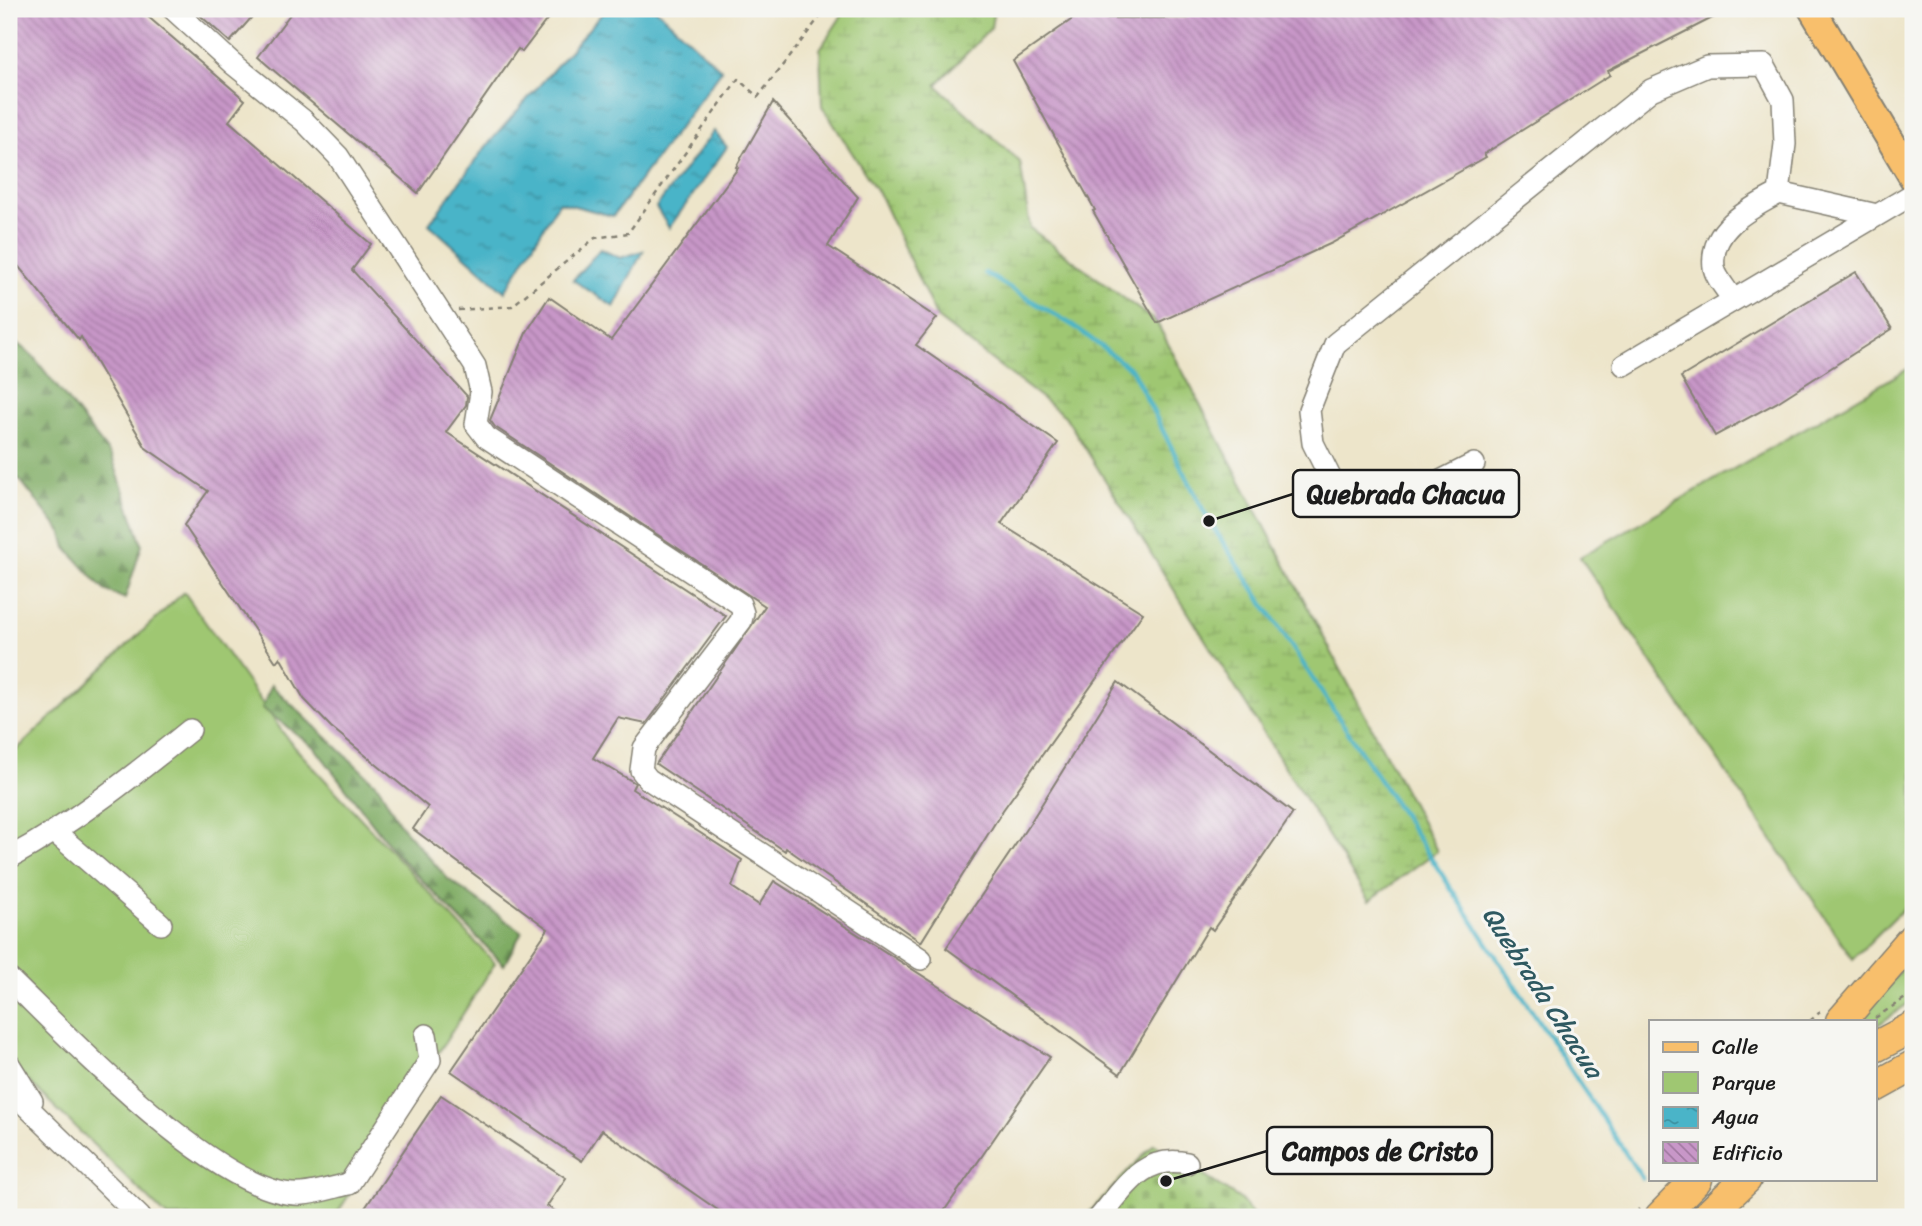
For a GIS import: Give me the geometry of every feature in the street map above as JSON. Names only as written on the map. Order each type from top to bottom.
[{"type":"highway","points":[[1842,1020],[1913,938]]},
{"type":"highway","points":[[1876,1047],[1913,1027]]},
{"type":"highway","points":[[1876,1086],[1913,1066]]},
{"type":"highway","points":[[1706,1217],[1745,1180]]},
{"type":"highway","points":[[1660,1217],[1694,1181]]},
{"type":"main road","points":[[1812,9],[1913,178]]},
{"type":"street","points":[[173,9],[232,63],[304,121],[338,156],[475,366],[481,392],[476,424],[486,437],[740,604],[743,613],[741,621],[644,748],[641,770],[648,779],[921,959]]},
{"type":"street","points":[[1474,464],[1405,499],[1359,495],[1333,483],[1313,443],[1309,410],[1335,344],[1651,90],[1707,66],[1764,65],[1783,100],[1785,144],[1779,193]]},
{"type":"street","points":[[1734,300],[1713,268],[1716,243],[1738,215],[1779,193],[1877,215]]},
{"type":"street","points":[[1624,365],[1913,194]]},
{"type":"street","points":[[9,858],[56,832],[108,796],[190,730]]},
{"type":"street","points":[[56,832],[161,924]]},
{"type":"street","points":[[9,979],[145,1111],[250,1183],[300,1195],[349,1184],[430,1060],[426,1035]]},
{"type":"street","points":[[9,1064],[46,1125]]},
{"type":"street","points":[[9,1089],[140,1217]]},
{"type":"street","points":[[1100,1217],[1136,1173],[1145,1167],[1166,1161],[1187,1163]]},
{"type":"path","points":[[437,311],[512,306],[595,238],[628,233],[738,79],[758,97],[826,9]]},
{"type":"path","points":[[1870,1020],[1913,993]]},
{"type":"green space","points":[[846,9],[994,9],[991,28],[936,85],[1020,162],[1030,228],[1157,323],[1437,851],[1369,901],[1065,416],[937,318],[881,198],[822,106],[820,49]]},
{"type":"green space","points":[[9,337],[33,356],[112,457],[142,545],[125,599],[104,590],[66,548],[62,533],[20,480],[9,476]]},
{"type":"green space","points":[[1913,366],[1913,899],[1853,959],[1580,557]]},
{"type":"green space","points":[[184,592],[289,741],[495,963],[335,1217],[167,1217],[9,1062],[9,757]]},
{"type":"green space","points":[[271,685],[379,787],[401,826],[448,879],[522,932],[504,965],[393,850],[315,748],[262,708]]},
{"type":"green space","points":[[1913,956],[1913,1000],[1876,1026],[1876,1020],[1859,1020]]},
{"type":"green space","points":[[1154,1144],[1240,1199],[1255,1217],[1085,1217]]},
{"type":"water","points":[[606,9],[656,9],[722,70],[613,216],[559,202],[505,292],[429,224],[483,150]]},
{"type":"water","points":[[714,131],[727,147],[669,228],[656,207]]},
{"type":"water","points":[[600,249],[620,258],[643,251],[614,307],[573,280]]},
{"type":"building","points":[[14,9],[139,9],[245,100],[229,121],[371,244],[352,270],[467,396],[466,405],[446,432],[726,616],[646,724],[618,718],[593,758],[635,783],[632,789],[742,860],[732,887],[759,905],[774,881],[1050,1057],[940,1217],[728,1217],[602,1130],[582,1161],[451,1071],[548,929],[413,829],[428,807],[331,727],[304,699],[280,657],[276,662],[184,525],[208,491],[146,448],[81,337],[79,340],[9,255],[9,16]]},
{"type":"building","points":[[193,9],[259,9],[230,42]]},
{"type":"building","points":[[294,9],[555,9],[522,52],[518,49],[418,193],[258,57]]},
{"type":"building","points":[[1181,9],[1730,9],[1608,71],[1610,75],[1484,154],[1486,157],[1332,243],[1157,323],[1093,211],[1095,210],[1013,61],[1074,18],[1187,18]]},
{"type":"building","points":[[773,102],[858,197],[828,246],[937,318],[916,345],[1058,443],[1001,524],[1143,613],[1003,810],[921,942],[786,848],[785,851],[656,764],[765,606],[495,427],[490,420],[526,333],[549,297],[611,340],[738,168],[736,167]]},
{"type":"building","points":[[1856,272],[1892,329],[1776,403],[1715,436],[1681,377]]},
{"type":"building","points":[[1118,682],[1293,813],[1213,930],[1209,927],[1120,1074],[946,948],[1030,823]]},
{"type":"building","points":[[441,1095],[566,1178],[547,1206],[564,1217],[359,1217]]},
{"type":"waterway","name":"Quebrada Chacua","points":[[985,273],[1074,326],[1132,370],[1209,521],[1642,1178]]},
{"type":"place","name":"Quebrada Chacua","points":[[1209,521]]},
{"type":"place","name":"Campos de Cristo","points":[[1166,1181]]}]
